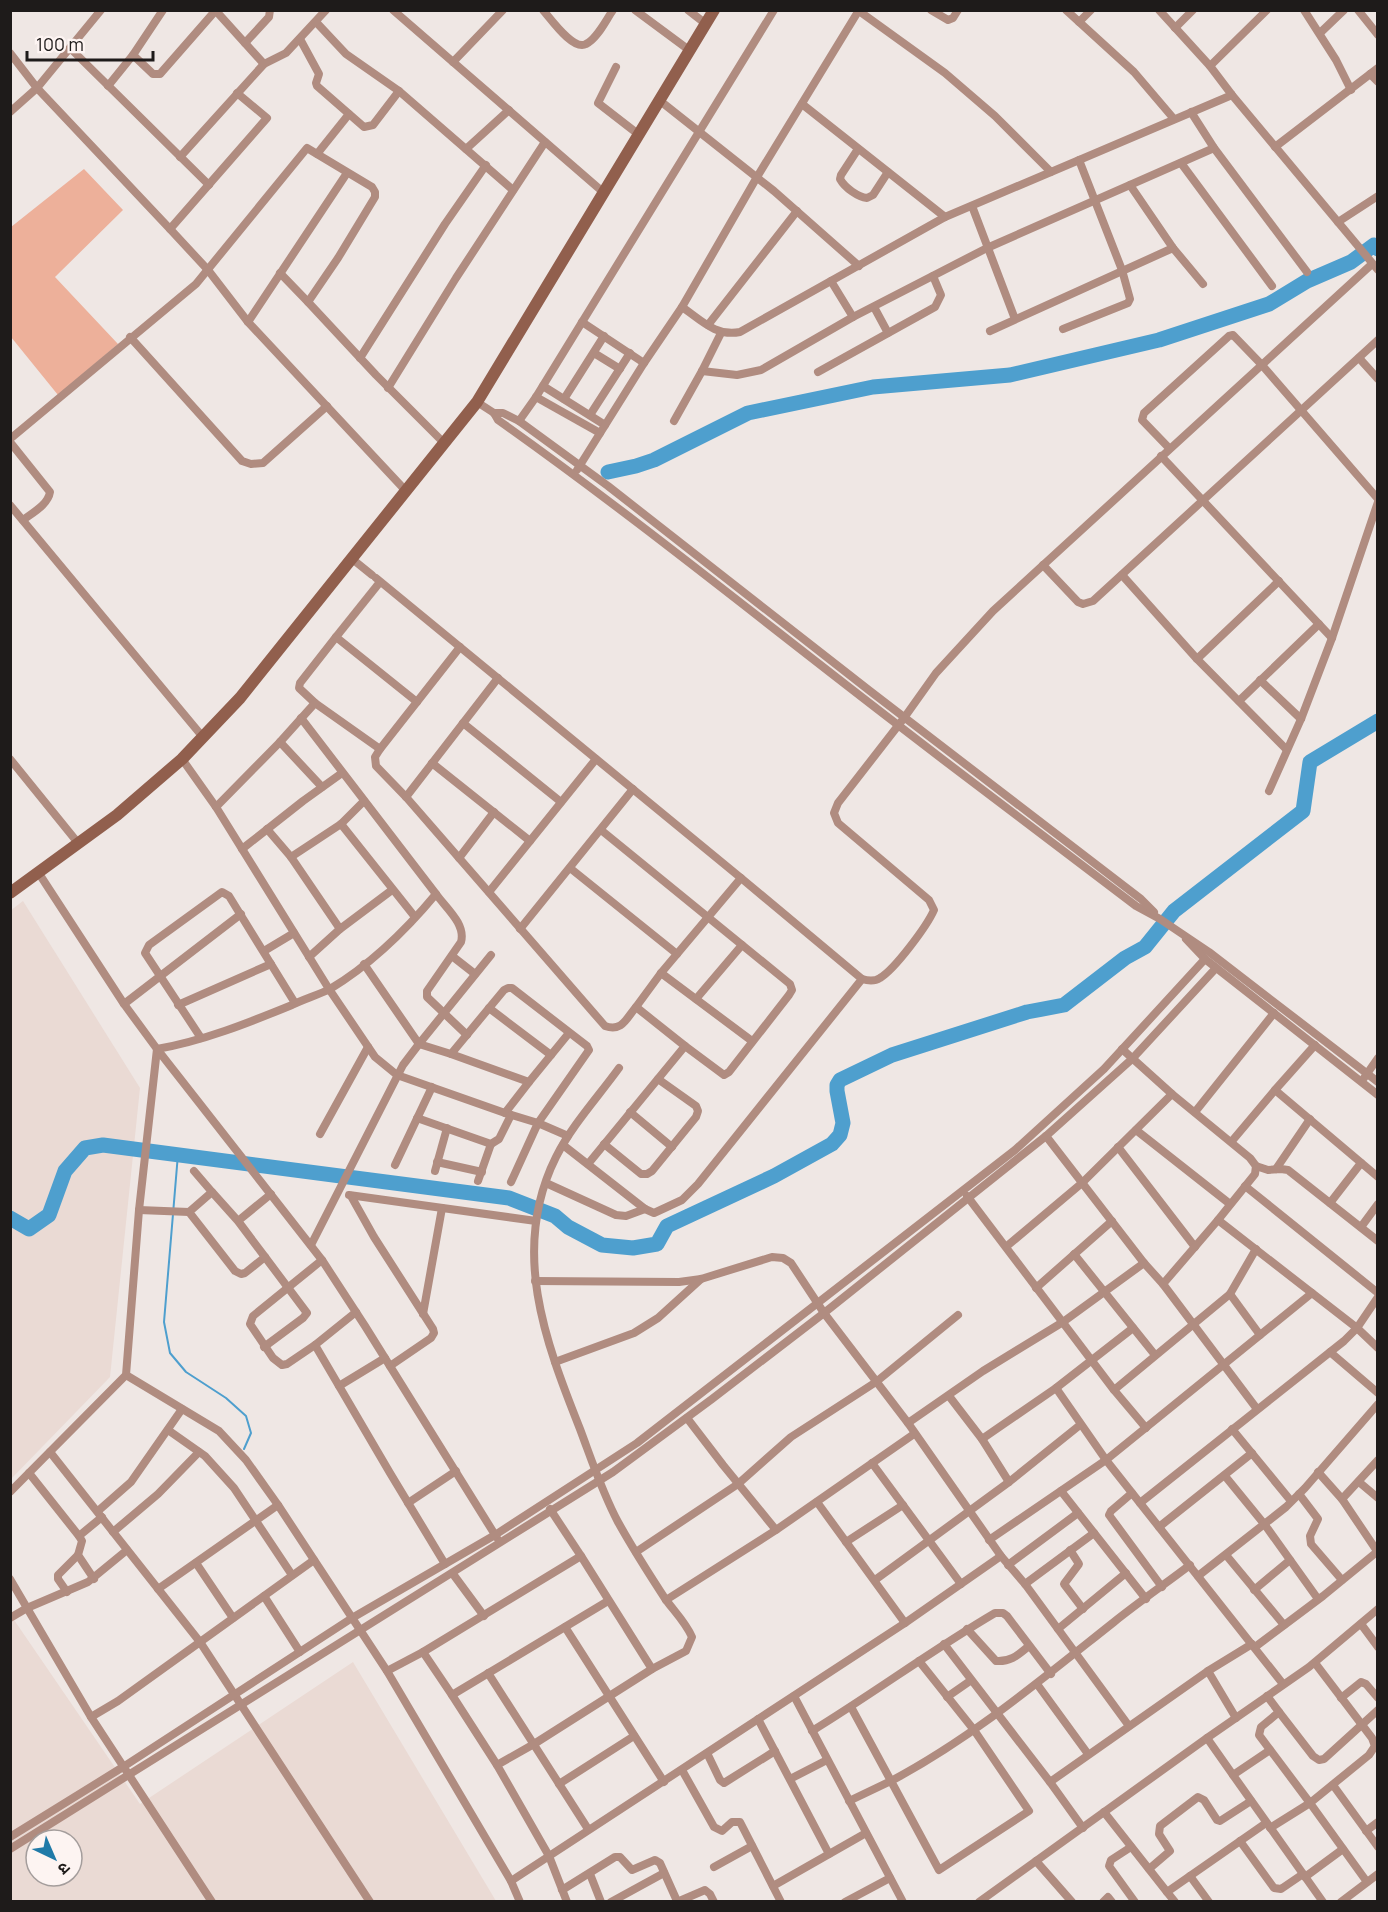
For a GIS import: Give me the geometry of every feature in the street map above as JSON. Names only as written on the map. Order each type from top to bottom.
[{"type":"main road","points":[[10,893],[117,815],[182,759],[240,698],[477,402],[714,10]]},
{"type":"street","points":[[10,112],[37,88],[101,10]]},
{"type":"street","points":[[108,86],[133,55],[163,10]]},
{"type":"street","points":[[244,44],[269,17],[270,10]]},
{"type":"street","points":[[180,158],[264,64],[286,54],[326,10]]},
{"type":"street","points":[[393,10],[603,192]]},
{"type":"street","points":[[453,62],[503,10]]},
{"type":"street","points":[[543,10],[569,39],[580,45],[585,45],[592,38],[613,10]]},
{"type":"street","points":[[635,10],[689,51]]},
{"type":"street","points":[[688,10],[706,24]]},
{"type":"street","points":[[519,421],[543,386],[774,10]]},
{"type":"street","points":[[931,10],[951,20],[958,10]]},
{"type":"street","points":[[1066,10],[1134,72],[1174,119]]},
{"type":"street","points":[[1079,22],[1091,10]]},
{"type":"street","points":[[351,558],[862,979],[870,981],[879,979],[928,922],[934,910],[929,900],[838,823],[834,813],[838,803],[936,674],[993,611],[1261,364],[1375,267],[1210,66],[1159,10]]},
{"type":"street","points":[[1175,28],[1193,10]]},
{"type":"street","points":[[1210,66],[1267,10]]},
{"type":"street","points":[[1304,10],[1320,33],[1351,90]]},
{"type":"street","points":[[1320,33],[1344,10]]},
{"type":"street","points":[[1358,10],[1377,35]]},
{"type":"street","points":[[133,55],[153,74],[160,74],[216,11],[264,64]]},
{"type":"street","points":[[575,475],[644,363],[682,307],[757,177],[859,11],[945,73],[1052,172]]},
{"type":"street","points":[[316,22],[346,54],[399,91],[513,190]]},
{"type":"street","points":[[300,39],[319,74],[317,86],[364,127],[374,125],[399,91]]},
{"type":"street","points":[[70,48],[209,185]]},
{"type":"street","points":[[10,53],[37,88],[208,270],[248,322],[405,490]]},
{"type":"street","points":[[616,67],[598,102],[638,134]]},
{"type":"street","points":[[1275,147],[1374,71],[1377,82]]},
{"type":"street","points":[[170,229],[267,118],[237,93]]},
{"type":"street","points":[[682,307],[721,333],[740,332],[945,217],[1232,95]]},
{"type":"street","points":[[659,100],[757,177],[859,266]]},
{"type":"street","points":[[802,104],[945,217]]},
{"type":"street","points":[[466,149],[509,110]]},
{"type":"street","points":[[1191,112],[1214,148],[1307,272]]},
{"type":"street","points":[[317,154],[349,114]]},
{"type":"street","points":[[388,388],[409,351],[545,142]]},
{"type":"street","points":[[23,520],[49,498],[50,492],[10,440],[130,337],[188,292],[307,148],[372,187],[375,192],[375,197],[339,258],[308,302]]},
{"type":"street","points":[[702,371],[737,375],[753,373],[854,317],[987,248],[1214,148]]},
{"type":"street","points":[[858,149],[841,175],[840,179],[843,184],[861,197],[867,198],[873,195],[888,172]]},
{"type":"street","points":[[1063,329],[1128,303],[1130,296],[1079,160]]},
{"type":"street","points":[[1181,163],[1272,286]]},
{"type":"street","points":[[360,358],[439,233],[486,165]]},
{"type":"street","points":[[248,322],[347,173]]},
{"type":"street","points":[[1130,185],[1173,248],[1203,284]]},
{"type":"street","points":[[1338,222],[1377,196]]},
{"type":"street","points":[[972,206],[1015,319]]},
{"type":"street","points":[[708,325],[797,211]]},
{"type":"street","points":[[990,331],[1173,248]]},
{"type":"street","points":[[280,273],[388,388],[444,443]]},
{"type":"street","points":[[818,372],[938,303],[941,295],[933,276]]},
{"type":"street","points":[[831,281],[854,317]]},
{"type":"street","points":[[874,307],[888,333]]},
{"type":"street","points":[[582,322],[644,363]]},
{"type":"street","points":[[674,421],[721,333]]},
{"type":"street","points":[[564,399],[604,336]]},
{"type":"street","points":[[1169,448],[1142,420],[1144,412],[1229,336],[1236,337],[1302,410],[1377,500],[1332,638],[1269,790]]},
{"type":"street","points":[[130,337],[242,461],[251,464],[263,463],[327,405]]},
{"type":"street","points":[[1043,565],[1078,602],[1083,604],[1093,601],[1377,340]]},
{"type":"street","points":[[594,352],[620,369]]},
{"type":"street","points":[[590,415],[630,353]]},
{"type":"street","points":[[1359,358],[1377,379]]},
{"type":"street","points":[[543,386],[590,415],[603,429]]},
{"type":"street","points":[[536,397],[603,429]]},
{"type":"street","points":[[477,402],[1136,906],[1161,919],[1209,951],[1377,1082]]},
{"type":"street","points":[[494,413],[503,413],[519,421],[700,557],[904,718],[1141,899],[1161,919]]},
{"type":"street","points":[[1161,456],[1332,638]]},
{"type":"street","points":[[10,505],[202,736]]},
{"type":"street","points":[[1122,575],[1197,658],[1286,748]]},
{"type":"street","points":[[376,578],[300,683],[299,688],[315,703],[380,749]]},
{"type":"street","points":[[1197,658],[1279,580]]},
{"type":"street","points":[[1239,701],[1319,624]]},
{"type":"street","points":[[336,636],[417,702]]},
{"type":"street","points":[[460,647],[380,749],[375,757],[376,766],[406,797],[605,1026],[614,1029],[619,1027],[741,878]]},
{"type":"street","points":[[406,797],[498,678]]},
{"type":"street","points":[[1260,680],[1300,719]]},
{"type":"street","points":[[216,807],[315,703]]},
{"type":"street","points":[[301,718],[461,927],[463,934],[461,942],[427,991],[427,997],[467,1035]]},
{"type":"street","points":[[463,723],[561,801]]},
{"type":"street","points":[[280,742],[322,787]]},
{"type":"street","points":[[10,759],[78,843]]},
{"type":"street","points":[[182,759],[216,807],[329,989],[375,1057],[397,1075],[538,1123],[568,1136]]},
{"type":"street","points":[[489,892],[596,759]]},
{"type":"street","points":[[432,763],[530,841]]},
{"type":"street","points":[[242,849],[342,773]]},
{"type":"street","points":[[520,929],[633,789]]},
{"type":"street","points":[[291,857],[340,824],[364,801]]},
{"type":"street","points":[[459,858],[494,812]]},
{"type":"street","points":[[340,824],[415,917]]},
{"type":"street","points":[[267,829],[291,857],[340,929]]},
{"type":"street","points":[[600,830],[790,984],[792,990],[729,1072],[724,1075],[718,1073],[636,1007]]},
{"type":"street","points":[[570,868],[677,954]]},
{"type":"street","points":[[38,872],[124,1004],[322,1260],[500,1544]]},
{"type":"street","points":[[309,957],[340,929],[392,890]]},
{"type":"street","points":[[201,1038],[145,953],[149,945],[222,892],[229,896],[241,914],[296,1003]]},
{"type":"street","points":[[157,1049],[178,1045],[260,1018],[329,989],[364,964],[415,917],[436,894]]},
{"type":"street","points":[[124,1004],[241,914]]},
{"type":"street","points":[[264,951],[294,933]]},
{"type":"street","points":[[1182,934],[1205,959],[1377,1095]]},
{"type":"street","points":[[696,999],[742,945]]},
{"type":"street","points":[[311,1245],[397,1075],[491,955]]},
{"type":"street","points":[[452,956],[475,974]]},
{"type":"street","points":[[10,1837],[240,1705],[453,1574],[599,1482],[687,1418],[824,1313],[966,1195],[1104,1069],[1205,959]]},
{"type":"street","points":[[178,1005],[271,964]]},
{"type":"street","points":[[364,964],[419,1044],[529,1082]]},
{"type":"street","points":[[10,1849],[233,1695],[352,1618],[495,1535],[637,1443],[819,1303],[1046,1136],[1132,1059],[1216,968]]},
{"type":"street","points":[[661,973],[752,1041]]},
{"type":"street","points":[[563,1145],[645,1209],[654,1213],[682,1200],[698,1184],[862,979]]},
{"type":"street","points":[[452,1054],[508,988],[513,988],[587,1046],[589,1050],[538,1123],[511,1182]]},
{"type":"street","points":[[489,1008],[551,1055]]},
{"type":"street","points":[[1195,1112],[1274,1013]]},
{"type":"street","points":[[478,1181],[492,1144],[499,1139],[508,1114],[529,1082],[569,1033]]},
{"type":"street","points":[[1232,1141],[1315,1045]]},
{"type":"street","points":[[588,1164],[685,1046]]},
{"type":"street","points":[[320,1134],[368,1047]]},
{"type":"street","points":[[10,1492],[126,1375],[144,1157],[157,1049]]},
{"type":"street","points":[[1122,1049],[1172,1094],[1232,1141],[1257,1166],[1268,1170],[1288,1170],[1377,1241]]},
{"type":"street","points":[[1361,1083],[1377,1058]]},
{"type":"street","points":[[497,1765],[652,1669],[686,1651],[691,1643],[692,1637],[689,1630],[666,1600],[636,1552],[617,1520],[599,1482],[555,1362],[541,1318],[535,1281],[536,1218],[555,1158],[568,1136],[620,1068]]},
{"type":"street","points":[[604,1144],[641,1174],[652,1171],[672,1147],[696,1117],[698,1111],[696,1106],[658,1079]]},
{"type":"street","points":[[395,1165],[432,1088]]},
{"type":"street","points":[[1275,1090],[1377,1177]]},
{"type":"street","points":[[1007,1246],[1082,1183],[1172,1094]]},
{"type":"street","points":[[630,1113],[672,1147]]},
{"type":"street","points":[[417,1118],[492,1144]]},
{"type":"street","points":[[1276,1169],[1310,1119]]},
{"type":"street","points":[[447,1128],[436,1167],[482,1172]]},
{"type":"street","points":[[1136,1130],[1230,1204]]},
{"type":"street","points":[[1046,1136],[1144,1263],[1163,1284],[1257,1409]]},
{"type":"street","points":[[1118,1148],[1195,1247]]},
{"type":"street","points":[[1330,1203],[1361,1163]]},
{"type":"street","points":[[1163,1284],[1255,1174],[1257,1166]]},
{"type":"street","points":[[194,1171],[238,1221],[305,1309],[306,1315],[264,1347]]},
{"type":"street","points":[[545,1186],[616,1215],[626,1216],[645,1209]]},
{"type":"street","points":[[1140,1503],[1330,1352],[1357,1328],[1377,1295],[1245,1186]]},
{"type":"street","points":[[139,1210],[186,1212],[212,1192]]},
{"type":"street","points":[[238,1221],[271,1194]]},
{"type":"street","points":[[338,1194],[442,1209],[536,1218]]},
{"type":"street","points":[[966,1195],[1007,1246],[1114,1390],[1146,1428]]},
{"type":"street","points":[[351,1196],[374,1237],[433,1329],[434,1334],[431,1338],[390,1366]]},
{"type":"street","points":[[1361,1227],[1377,1204]]},
{"type":"street","points":[[423,1314],[442,1209]]},
{"type":"street","points":[[186,1212],[235,1271],[245,1273],[266,1257]]},
{"type":"street","points":[[1218,1220],[1357,1328],[1377,1348]]},
{"type":"street","points":[[1036,1288],[1112,1221]]},
{"type":"street","points":[[1114,1390],[1192,1323],[1230,1294],[1256,1249]]},
{"type":"street","points":[[1074,1254],[1155,1355]]},
{"type":"street","points":[[535,1281],[679,1282],[701,1279],[772,1257],[783,1258],[791,1263],[824,1313],[908,1423],[989,1540],[1129,1726]]},
{"type":"street","points":[[322,1260],[250,1320],[250,1328],[277,1363],[287,1365],[356,1312]]},
{"type":"street","points":[[908,1423],[983,1371],[1063,1322],[1144,1263]]},
{"type":"street","points":[[555,1362],[634,1333],[658,1317],[701,1279]]},
{"type":"street","points":[[989,1540],[1106,1460],[1312,1293]]},
{"type":"street","points":[[1230,1294],[1260,1335]]},
{"type":"street","points":[[636,1552],[738,1484],[791,1437],[876,1382],[958,1315]]},
{"type":"street","points":[[982,1439],[1056,1388],[1133,1328]]},
{"type":"street","points":[[315,1345],[446,1564]]},
{"type":"street","points":[[1330,1352],[1377,1393]]},
{"type":"street","points":[[339,1386],[385,1358]]},
{"type":"street","points":[[126,1375],[219,1431],[246,1460],[387,1671],[511,1881],[520,1902]]},
{"type":"street","points":[[1056,1388],[1106,1460],[1283,1684]]},
{"type":"street","points":[[949,1396],[982,1439],[1009,1482]]},
{"type":"street","points":[[1198,1576],[1264,1525],[1299,1494],[1377,1404]]},
{"type":"street","points":[[79,1536],[131,1482],[182,1409]]},
{"type":"street","points":[[687,1418],[776,1530]]},
{"type":"street","points":[[875,1580],[1009,1482],[1080,1425]]},
{"type":"street","points":[[168,1430],[199,1452],[234,1488],[292,1575]]},
{"type":"street","points":[[1232,1430],[1291,1501]]},
{"type":"street","points":[[666,1600],[776,1530],[914,1434]]},
{"type":"street","points":[[50,1452],[200,1642],[370,1902]]},
{"type":"street","points":[[113,1532],[158,1494],[199,1452]]},
{"type":"street","points":[[1159,1527],[1252,1453]]},
{"type":"street","points":[[1342,1499],[1377,1460]]},
{"type":"street","points":[[872,1463],[961,1584]]},
{"type":"street","points":[[408,1503],[456,1472]]},
{"type":"street","points":[[1050,1782],[1208,1671],[1284,1625],[1377,1551],[1342,1499],[1318,1472]]},
{"type":"street","points":[[29,1473],[82,1541],[78,1555],[58,1575],[58,1579],[67,1592]]},
{"type":"street","points":[[1225,1476],[1318,1599]]},
{"type":"street","points":[[1359,1482],[1377,1498]]},
{"type":"street","points":[[1061,1491],[1146,1599]]},
{"type":"street","points":[[1132,1493],[1109,1515],[1162,1587]]},
{"type":"street","points":[[1299,1494],[1318,1519],[1310,1536],[1311,1544],[1342,1580]]},
{"type":"street","points":[[817,1502],[906,1623]]},
{"type":"street","points":[[546,1503],[652,1669]]},
{"type":"street","points":[[158,1589],[278,1505]]},
{"type":"street","points":[[846,1542],[903,1505]]},
{"type":"street","points":[[1008,1565],[1078,1513]]},
{"type":"street","points":[[1024,1584],[1094,1533]]},
{"type":"street","points":[[10,1618],[27,1608],[94,1579],[127,1550]]},
{"type":"street","points":[[1070,1550],[1079,1563],[1064,1584],[1083,1609]]},
{"type":"street","points":[[78,1555],[94,1579]]},
{"type":"street","points":[[1226,1555],[1284,1625]]},
{"type":"street","points":[[387,1671],[484,1616],[581,1556]]},
{"type":"street","points":[[511,1881],[906,1623],[1001,1556]]},
{"type":"street","points":[[91,1717],[314,1560]]},
{"type":"street","points":[[1254,1590],[1290,1560]]},
{"type":"street","points":[[196,1563],[232,1618]]},
{"type":"street","points":[[849,1801],[920,1766],[974,1730],[1051,1674],[1190,1565]]},
{"type":"street","points":[[1058,1629],[1126,1573]]},
{"type":"street","points":[[453,1574],[484,1616]]},
{"type":"street","points":[[10,1579],[91,1717],[212,1902]]},
{"type":"street","points":[[264,1596],[300,1652]]},
{"type":"street","points":[[452,1695],[608,1601]]},
{"type":"street","points":[[979,1902],[1315,1663],[1377,1609]]},
{"type":"street","points":[[812,1731],[995,1613],[1003,1613],[1010,1619],[1051,1674]]},
{"type":"street","points":[[1361,1624],[1377,1647]]},
{"type":"street","points":[[565,1627],[664,1782]]},
{"type":"street","points":[[968,1629],[996,1661],[1013,1659],[1029,1646]]},
{"type":"street","points":[[944,1644],[1083,1828]]},
{"type":"street","points":[[423,1652],[497,1765],[549,1856],[567,1902]]},
{"type":"street","points":[[851,1707],[939,1870],[1029,1811],[974,1730],[919,1660]]},
{"type":"street","points":[[1167,1892],[1240,1841],[1310,1803],[1376,1748],[1361,1724],[1315,1663]]},
{"type":"street","points":[[1208,1671],[1236,1718]]},
{"type":"street","points":[[488,1673],[588,1829]]},
{"type":"street","points":[[947,1697],[970,1681]]},
{"type":"street","points":[[1341,1698],[1361,1682],[1366,1684],[1377,1698]]},
{"type":"street","points":[[1037,1684],[1088,1754]]},
{"type":"street","points":[[794,1696],[903,1902]]},
{"type":"street","points":[[1268,1696],[1313,1756],[1319,1760],[1324,1759],[1377,1710]]},
{"type":"street","points":[[1279,1712],[1261,1727],[1259,1734],[1367,1882]]},
{"type":"street","points":[[758,1719],[830,1854]]},
{"type":"street","points":[[559,1784],[634,1736]]},
{"type":"street","points":[[1207,1738],[1323,1902]]},
{"type":"street","points":[[1233,1776],[1270,1750]]},
{"type":"street","points":[[707,1754],[720,1780],[724,1783],[775,1751]]},
{"type":"street","points":[[790,1779],[827,1760]]},
{"type":"street","points":[[682,1770],[711,1824],[722,1831],[732,1822],[740,1822],[782,1902]]},
{"type":"street","points":[[1333,1785],[1377,1847]]},
{"type":"street","points":[[1149,1869],[1170,1851],[1158,1831],[1160,1826],[1198,1797],[1204,1800],[1216,1820],[1220,1821],[1251,1801]]},
{"type":"street","points":[[1104,1812],[1175,1902]]},
{"type":"street","points":[[1366,1831],[1377,1822]]},
{"type":"street","points":[[773,1886],[866,1833]]},
{"type":"street","points":[[1240,1841],[1274,1888],[1281,1889],[1343,1849]]},
{"type":"street","points":[[714,1867],[752,1846]]},
{"type":"street","points":[[1131,1846],[1111,1860],[1109,1866],[1135,1902]]},
{"type":"street","points":[[562,1890],[618,1856],[632,1870],[652,1861],[658,1861],[677,1901],[705,1890],[714,1902]]},
{"type":"street","points":[[1036,1861],[1072,1902]]},
{"type":"street","points":[[611,1902],[664,1873]]},
{"type":"street","points":[[590,1874],[601,1902]]},
{"type":"street","points":[[1341,1902],[1377,1874]]},
{"type":"street","points":[[1190,1876],[1209,1902]]},
{"type":"street","points":[[844,1902],[890,1878]]},
{"type":"street","points":[[1103,1902],[1108,1897],[1112,1902]]},
{"type":"shaded area","points":[[84,169],[123,210],[55,277],[118,344],[58,395],[11,337],[11,227]]},
{"type":"shaded area","points":[[23,901],[140,1088],[110,1377],[11,1479],[10,911]]},
{"type":"shaded area","points":[[10,1614],[140,1804],[353,1662],[496,1901],[11,1901]]},
{"type":"waterway","points":[[608,472],[654,460],[748,413],[873,387],[1010,375],[1159,340],[1269,304],[1307,281],[1351,262],[1374,245],[1378,249]]},
{"type":"waterway","points":[[10,1218],[29,1229],[49,1215],[65,1171],[85,1148],[103,1145],[509,1198],[555,1216],[568,1227],[602,1245],[633,1248],[657,1244],[667,1226],[774,1176],[832,1144],[840,1135],[843,1123],[837,1091],[840,1080],[892,1055],[1027,1012],[1064,1005],[1125,958],[1145,947],[1174,911],[1303,811],[1310,762],[1378,721]]},
{"type":"waterway","points":[[178,1154],[164,1322],[170,1353],[186,1372],[226,1398],[246,1416],[251,1433],[244,1449]]}]
